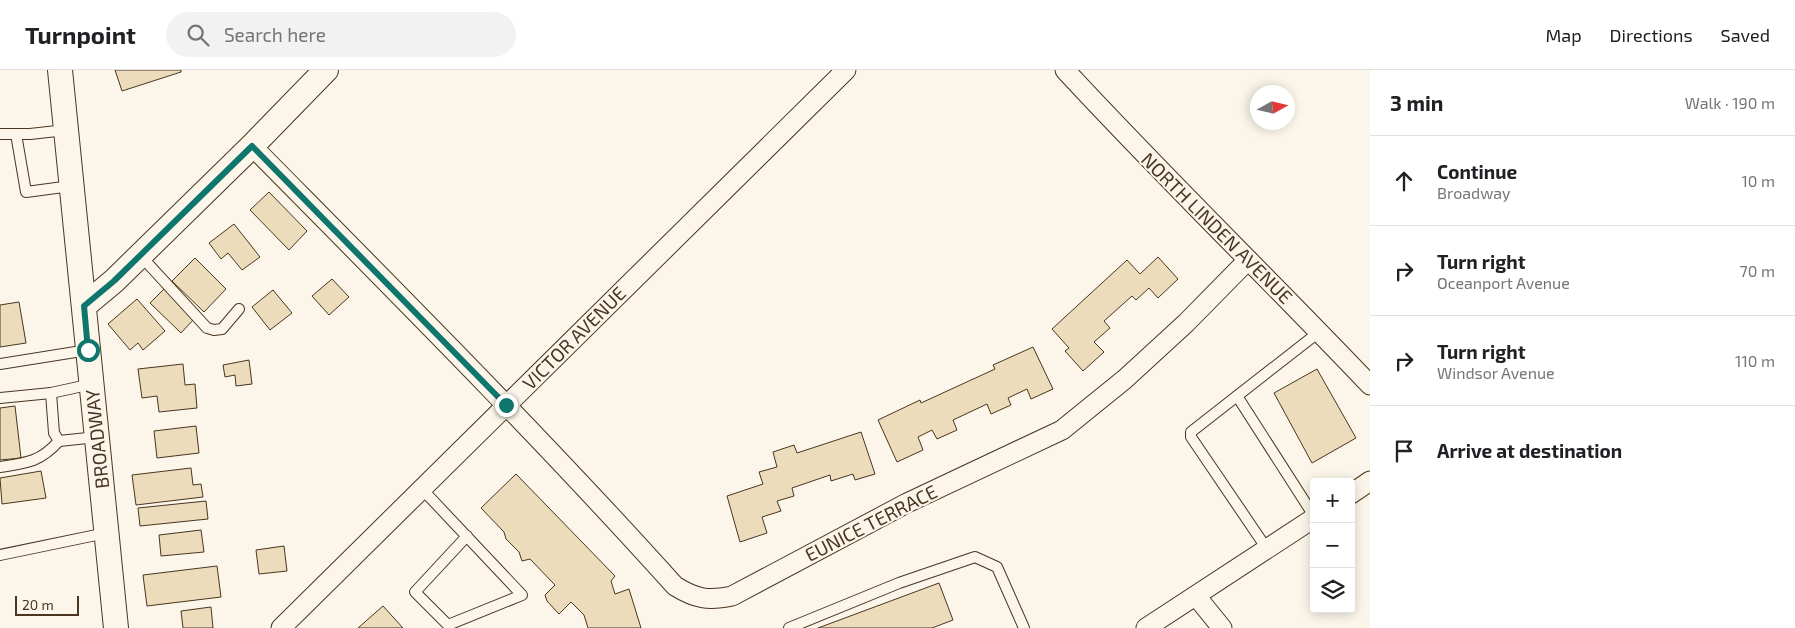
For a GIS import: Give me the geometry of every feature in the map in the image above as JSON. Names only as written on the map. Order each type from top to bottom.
[{"type":"street","name":"BROADWAY","points":[[60,70],[116,628]]},
{"type":"street","points":[[84,306],[140,256],[326,70]]},
{"type":"street","name":"VICTOR AVENUE","points":[[281,628],[846,70]]},
{"type":"street","name":"NORTH LINDEN AVENUE","points":[[1065,70],[1137,148],[1320,332],[1370,385]]},
{"type":"street","name":"EUNICE TERRACE","points":[[252,146],[604,506],[675,586],[699,598],[714,600],[732,596],[907,502],[1062,430],[1139,366],[1186,323],[1248,260]]},
{"type":"street","points":[[1355,491],[1370,481]]},
{"type":"street","points":[[1146,628],[1310,520]]},
{"type":"street","points":[[1196,596],[1222,628]]},
{"type":"lane","points":[[0,134],[66,130]]},
{"type":"lane","points":[[16,134],[26,192],[71,186]]},
{"type":"lane","points":[[140,256],[207,328],[214,330],[222,329],[239,309]]},
{"type":"lane","points":[[1267,549],[1191,438],[1192,432],[1320,332]]},
{"type":"lane","points":[[0,364],[88,350]]},
{"type":"lane","points":[[0,398],[50,393],[92,384]]},
{"type":"lane","points":[[50,393],[54,433],[59,441]]},
{"type":"lane","points":[[1236,396],[1310,511]]},
{"type":"lane","points":[[0,467],[30,462],[49,452],[59,441],[97,437]]},
{"type":"lane","points":[[422,489],[467,536],[522,595],[448,625],[415,592],[467,536]]},
{"type":"lane","points":[[0,555],[106,533]]},
{"type":"lane","points":[[789,628],[899,584],[975,557],[997,567],[1024,628]]},
{"type":"building","points":[[115,70],[181,70],[181,72],[122,91]]},
{"type":"building","points":[[269,192],[307,231],[289,250],[250,210]]},
{"type":"building","points":[[234,224],[260,257],[242,270],[228,253],[221,259],[209,243]]},
{"type":"building","points":[[1158,257],[1178,279],[1158,298],[1149,288],[1136,300],[1132,296],[1104,321],[1110,328],[1094,342],[1104,352],[1083,371],[1065,351],[1069,348],[1052,329],[1127,260],[1140,274]]},
{"type":"building","points":[[195,258],[226,289],[204,312],[172,281]]},
{"type":"building","points":[[332,279],[349,297],[329,315],[312,296]]},
{"type":"building","points":[[164,289],[194,319],[181,333],[150,303]]},
{"type":"building","points":[[273,290],[292,313],[270,330],[252,307]]},
{"type":"building","points":[[137,299],[165,331],[143,350],[138,343],[130,350],[108,324]]},
{"type":"building","points":[[19,302],[26,343],[0,347],[0,305]]},
{"type":"building","points":[[1033,347],[1053,389],[1031,399],[1027,389],[1008,398],[1011,405],[991,414],[987,404],[953,420],[957,430],[937,439],[932,430],[918,437],[923,450],[897,462],[878,420],[920,400],[921,403],[995,369],[993,365]]},
{"type":"building","points":[[249,360],[252,384],[236,386],[235,375],[225,377],[223,365]]},
{"type":"building","points":[[183,364],[185,385],[195,384],[197,408],[159,412],[157,396],[142,398],[138,369]]},
{"type":"building","points":[[1317,369],[1356,438],[1312,463],[1274,393]]},
{"type":"building","points":[[15,406],[21,458],[0,460],[0,408]]},
{"type":"building","points":[[196,426],[199,453],[157,458],[154,431]]},
{"type":"building","points":[[861,432],[875,474],[855,480],[853,474],[831,481],[830,475],[792,488],[794,496],[777,501],[781,511],[762,517],[767,533],[740,542],[727,496],[763,484],[759,472],[777,467],[773,452],[794,445],[797,453]]},
{"type":"building","points":[[191,468],[193,485],[201,484],[203,497],[136,505],[132,475]]},
{"type":"building","points":[[41,471],[46,498],[2,504],[0,478]]},
{"type":"building","points":[[516,474],[615,576],[611,581],[615,594],[629,589],[641,628],[588,628],[584,615],[571,602],[559,614],[547,601],[545,595],[555,585],[530,559],[522,561],[519,552],[506,539],[504,532],[481,508]]},
{"type":"building","points":[[206,501],[208,519],[140,526],[138,508]]},
{"type":"building","points":[[201,530],[204,552],[161,556],[159,535]]},
{"type":"building","points":[[284,546],[287,571],[259,574],[256,550]]},
{"type":"building","points":[[217,566],[221,597],[147,606],[143,575]]},
{"type":"building","points":[[939,583],[953,620],[932,628],[818,628]]},
{"type":"building","points":[[383,606],[403,628],[358,628]]},
{"type":"building","points":[[211,607],[213,628],[183,628],[181,611]]},
{"type":"route","points":[[88,350],[84,306],[114,281],[252,146],[506,405]]}]
